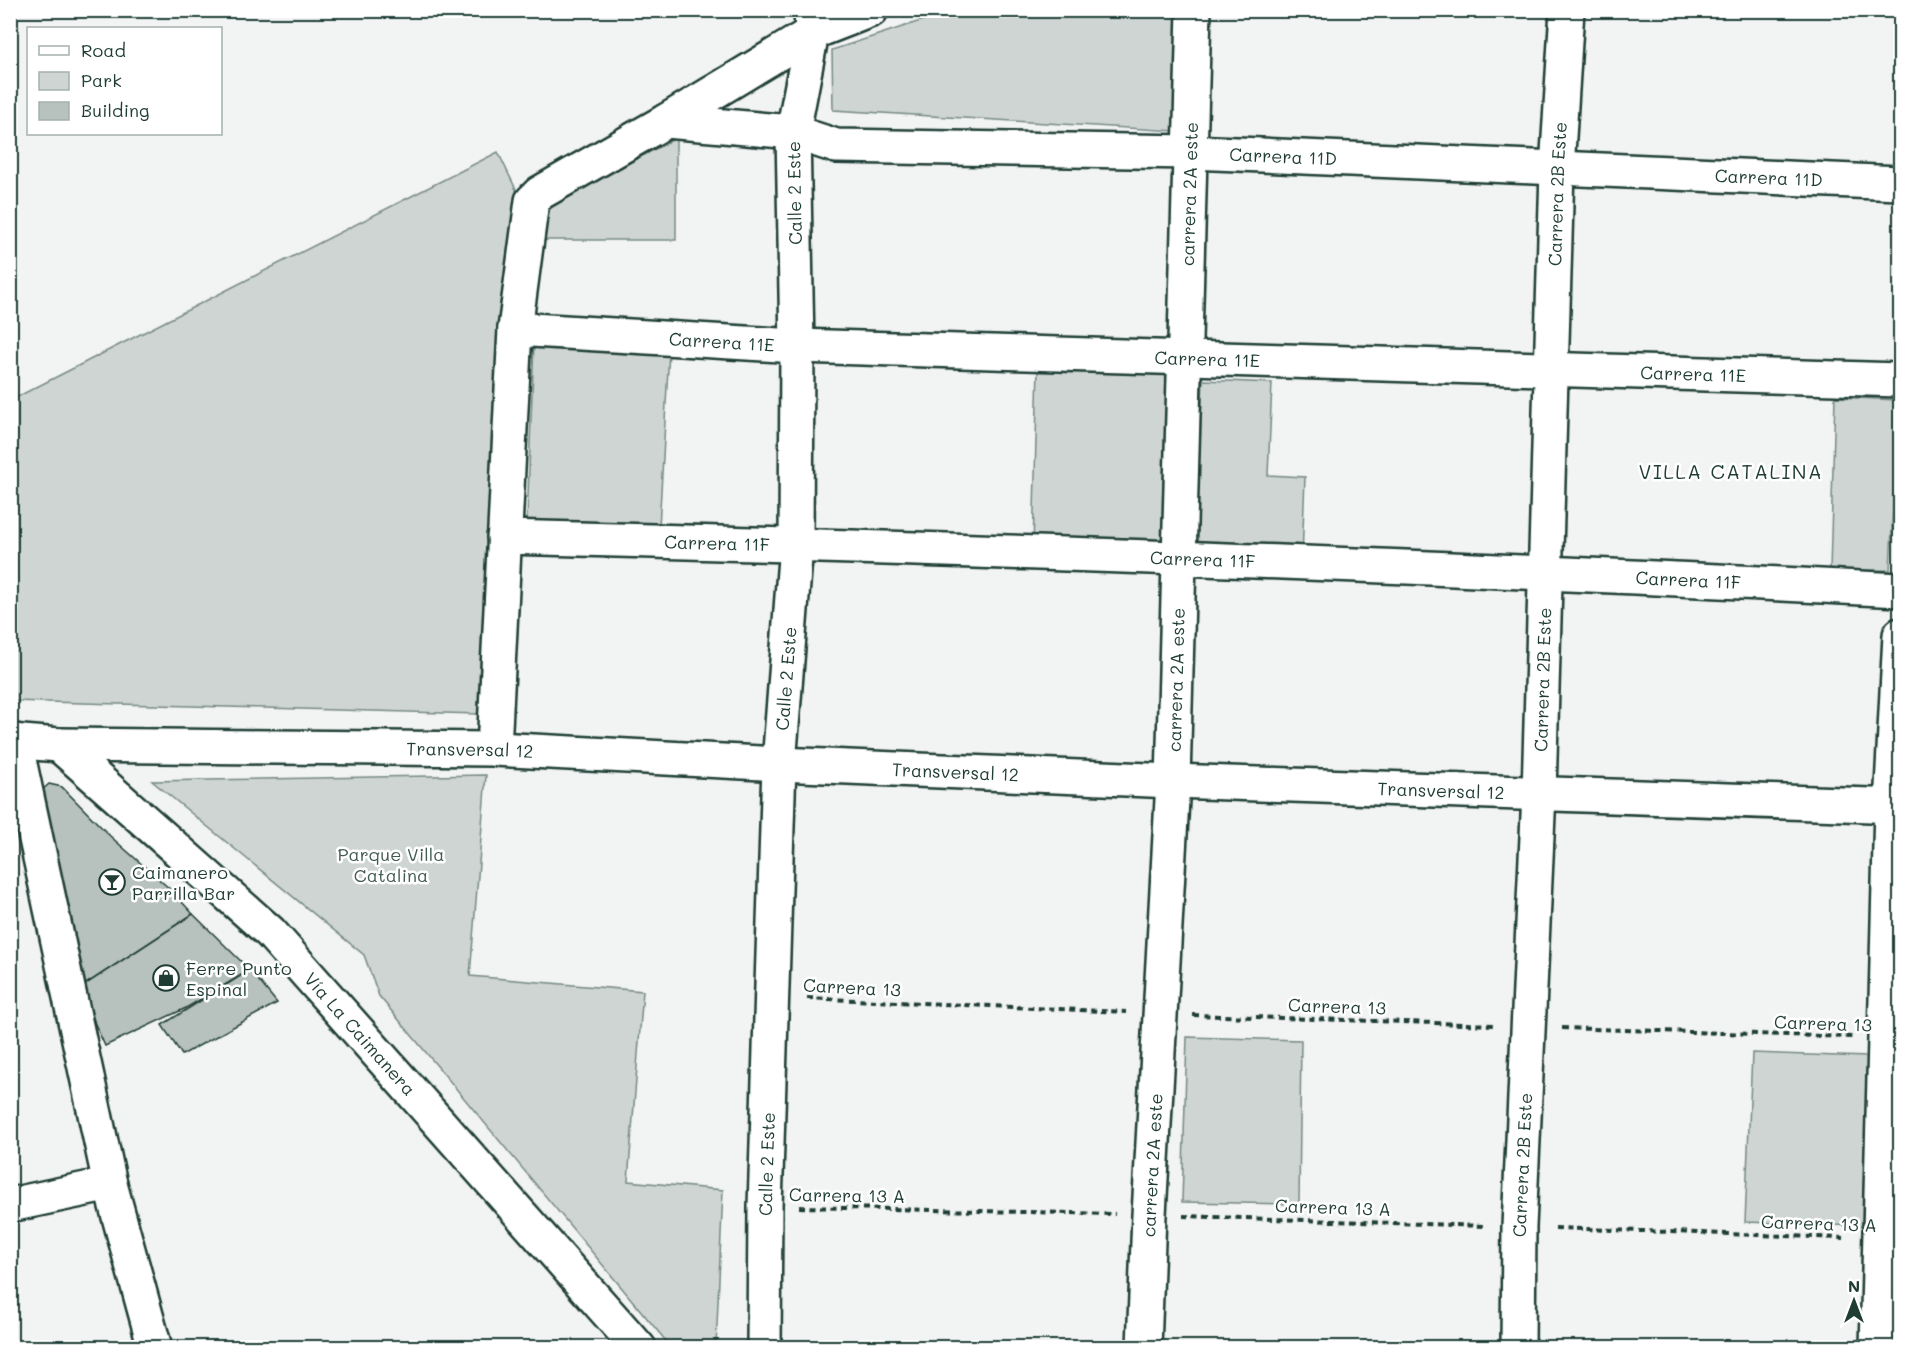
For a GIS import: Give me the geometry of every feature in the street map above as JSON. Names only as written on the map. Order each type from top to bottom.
[{"type":"street","points":[[494,749],[515,329],[531,207],[535,197],[666,121],[811,22],[871,10]]},
{"type":"street","name":"carrera 2A este","points":[[1144,1347],[1173,781],[1194,10]]},
{"type":"street","name":"Carrera 2B Este","points":[[1518,1347],[1519,1227],[1539,794],[1557,169],[1567,10]]},
{"type":"street","name":"Calle 2 Este","points":[[764,1347],[765,1207],[779,764],[796,545],[797,346],[793,132],[811,22]]},
{"type":"street","name":"Carrera 11D","points":[[666,121],[793,132],[836,146],[1191,152],[1900,183]]},
{"type":"street","name":"Carrera 11E","points":[[515,329],[797,346],[1900,380]]},
{"type":"street","name":"Carrera 11F","points":[[504,537],[796,545],[1545,572],[1900,590]]},
{"type":"street","points":[[1877,1347],[1885,1039],[1896,806],[1900,635]]},
{"type":"street","points":[[13,741],[110,1184],[154,1347]]},
{"type":"street","name":"Transversal 12","points":[[13,741],[59,745],[494,749],[1173,781],[1896,806]]},
{"type":"street","name":"Vía La Caimanera","points":[[59,745],[270,932],[639,1347]]},
{"type":"street","points":[[10,1205],[110,1184]]},
{"type":"path","name":"Carrera 13","points":[[773,997],[1160,1014],[1885,1039]]},
{"type":"path","name":"Carrera 13 A","points":[[765,1207],[1149,1215],[1880,1239]]},
{"type":"green space","points":[[951,11],[1176,11],[1176,131],[833,110],[832,50]]},
{"type":"green space","points":[[676,138],[676,240],[536,240],[539,211]]},
{"type":"green space","points":[[498,152],[522,202],[479,714],[11,701],[11,400]]},
{"type":"green space","points":[[534,344],[669,351],[659,527],[527,520]]},
{"type":"green space","points":[[1038,368],[1169,371],[1163,551],[1033,547]]},
{"type":"green space","points":[[1203,380],[1272,383],[1268,475],[1305,477],[1302,558],[1195,553]]},
{"type":"green space","points":[[1835,397],[1898,400],[1890,570],[1830,571]]},
{"type":"green space","name":"Parque Villa Catalina","points":[[486,775],[470,976],[643,991],[628,1181],[723,1190],[716,1347],[671,1347],[379,996],[364,955],[152,781]]},
{"type":"green space","points":[[1187,1037],[1301,1040],[1299,1204],[1182,1202]]},
{"type":"green space","points":[[1752,1053],[1868,1057],[1862,1226],[1745,1222]]},
{"type":"building","name":"Caimanero Parrilla Bar","points":[[49,784],[62,787],[110,836],[171,890],[193,914],[83,986],[41,791]]},
{"type":"building","name":"Ferre Punto Espinal","points":[[193,914],[250,970],[186,1008],[105,1046],[95,1024],[83,986]]},
{"type":"building","points":[[250,970],[277,1003],[182,1055],[162,1025]]},
{"type":"place","name":"Caimanero Parrilla Bar","points":[[112,882]]},
{"type":"place","name":"Ferre Punto Espinal","points":[[166,978]]},
{"type":"district","name":"VILLA CATALINA","points":[[1731,471]]}]
